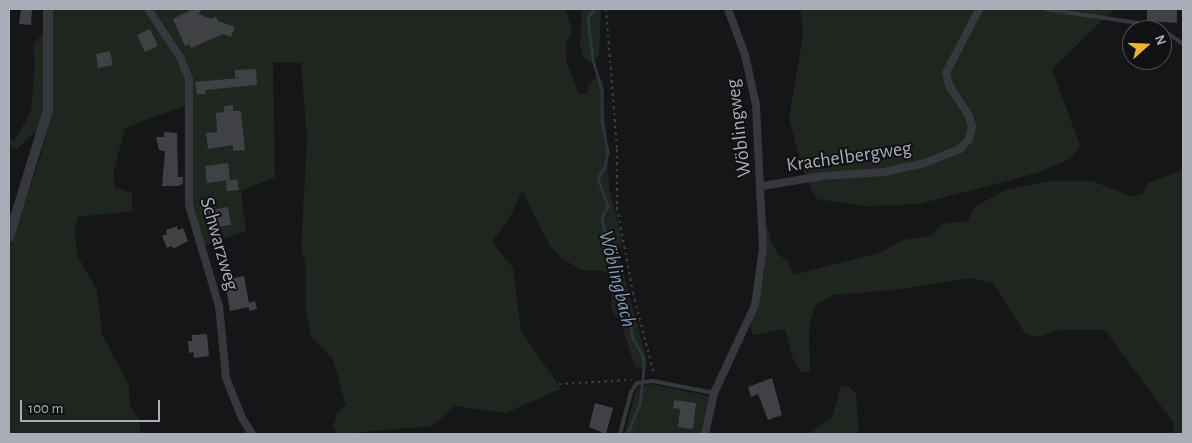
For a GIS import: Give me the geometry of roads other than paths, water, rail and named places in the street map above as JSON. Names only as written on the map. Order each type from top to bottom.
[{"type":"street","points":[[9,238],[48,110],[48,9]]},
{"type":"street","name":"Schwarzweg","points":[[148,9],[180,57],[189,80],[189,206],[219,306],[226,378],[242,418],[252,434]]},
{"type":"street","name":"Wöblingweg","points":[[705,434],[714,393],[748,325],[760,288],[762,186],[752,83],[728,9]]},
{"type":"street","name":"Krachelbergweg","points":[[762,186],[822,176],[884,172],[925,163],[960,149],[968,140],[972,126],[969,116],[949,85],[946,73],[979,9]]},
{"type":"lane","points":[[1045,9],[1158,26],[1183,44]]},
{"type":"lane","points":[[620,434],[631,392],[637,383],[653,381],[714,393]]},
{"type":"waterway","name":"Wöblingbach","points":[[595,9],[588,18],[593,60],[602,89],[602,121],[608,152],[605,167],[598,178],[608,206],[602,218],[620,300],[631,322],[632,336],[643,357],[644,368],[640,404],[628,434]]}]
